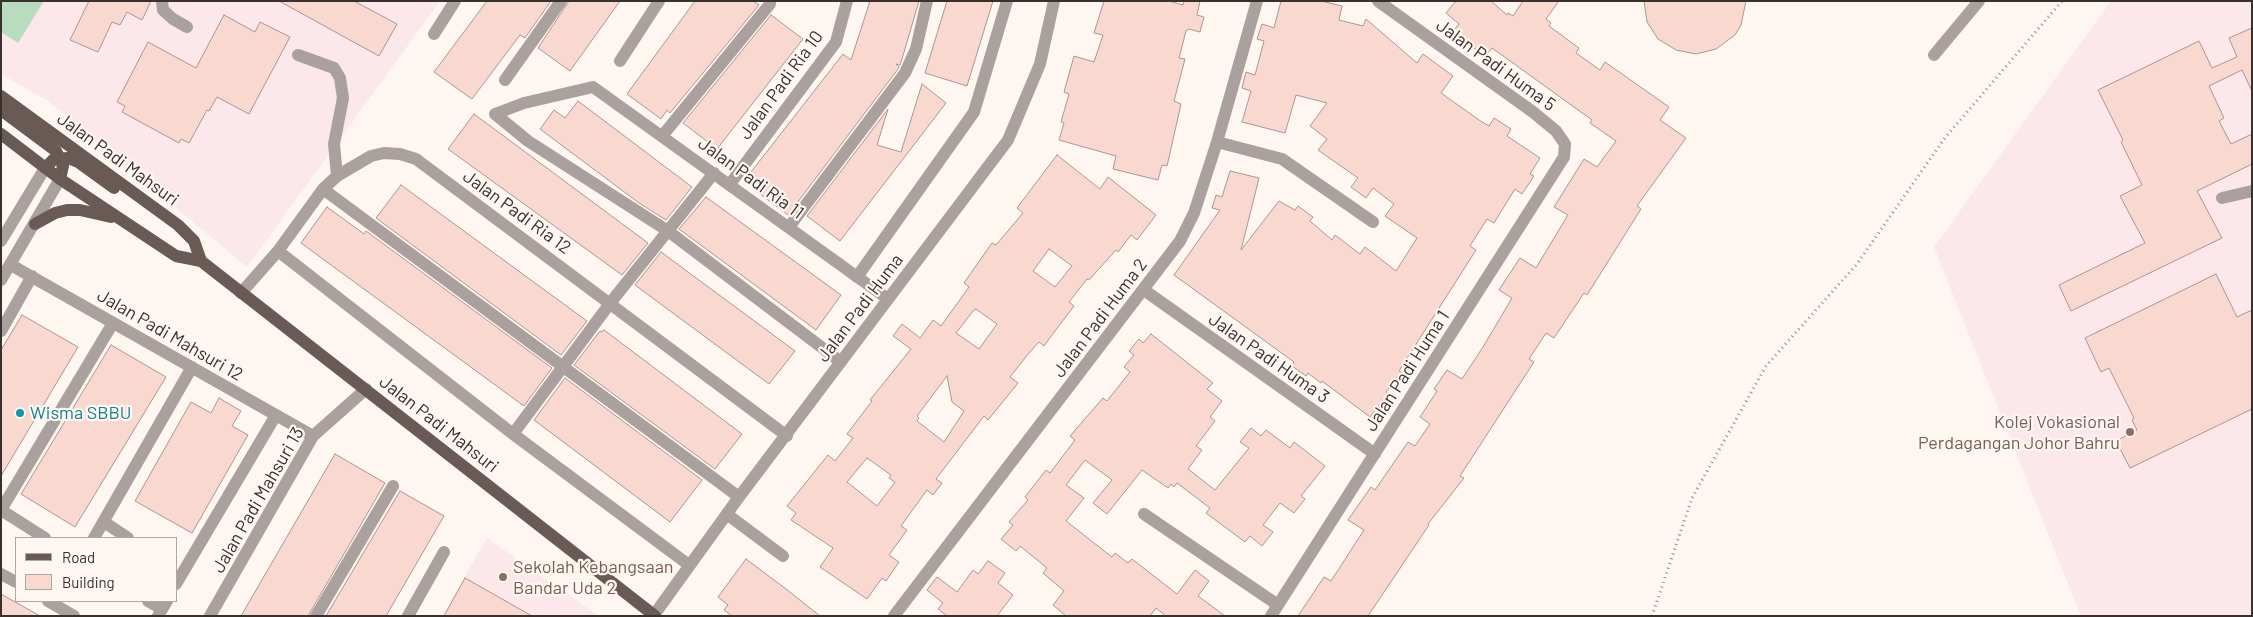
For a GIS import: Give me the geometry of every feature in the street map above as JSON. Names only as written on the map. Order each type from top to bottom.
[{"type":"main road","name":"Jalan Padi Mahsuri","points":[[1,96],[178,225],[197,248],[201,261]]},
{"type":"main road","points":[[1,110],[50,145],[60,158],[63,166],[60,179]]},
{"type":"main road","name":"Jalan Padi Mahsuri","points":[[1,134],[60,179],[176,256],[201,261],[655,615]]},
{"type":"main road","points":[[45,168],[50,161],[60,158],[68,158],[78,162],[173,231],[188,237]]},
{"type":"main road","points":[[35,224],[55,213],[67,210],[80,210],[118,218]]},
{"type":"street","points":[[162,1],[163,10],[173,19],[187,27]]},
{"type":"street","points":[[434,34],[456,1]]},
{"type":"street","points":[[505,80],[562,1]]},
{"type":"street","points":[[620,61],[659,1]]},
{"type":"street","points":[[663,136],[770,4],[770,1]]},
{"type":"street","name":"Jalan Padi Ria 10","points":[[730,184],[836,42],[847,1]]},
{"type":"street","points":[[788,227],[906,73],[916,49],[928,1]]},
{"type":"street","name":"Jalan Padi Huma","points":[[857,277],[974,112],[1007,1]]},
{"type":"street","name":"Jalan Padi Huma","points":[[655,615],[739,497],[787,436],[1008,140],[1040,64],[1054,1]]},
{"type":"street","name":"Jalan Padi Huma 2","points":[[894,616],[1144,290],[1184,234],[1194,213],[1217,142],[1256,1]]},
{"type":"street","name":"Jalan Padi Huma 5","points":[[1378,1],[1533,112],[1556,131],[1565,144]]},
{"type":"street","points":[[1934,55],[1978,1]]},
{"type":"street","points":[[298,55],[334,68],[340,78],[343,98],[334,144],[337,176]]},
{"type":"street","name":"Jalan Padi Ria 11","points":[[668,231],[528,141],[495,114],[524,103],[594,87],[888,299]]},
{"type":"street","points":[[1217,142],[1282,159],[1373,222]]},
{"type":"street","name":"Jalan Padi Huma 1","points":[[1275,611],[1564,157],[1565,144]]},
{"type":"street","name":"Jalan Padi Ria 12","points":[[242,293],[278,250],[323,189],[337,176],[366,158],[384,152],[400,154],[416,159],[611,302],[787,436]]},
{"type":"street","points":[[1,241],[45,168]]},
{"type":"street","points":[[513,434],[611,302],[714,173]]},
{"type":"street","points":[[1,280],[60,179]]},
{"type":"street","points":[[323,189],[565,366],[739,497]]},
{"type":"street","points":[[2222,198],[2252,191]]},
{"type":"street","points":[[668,231],[841,362]]},
{"type":"street","points":[[278,250],[513,434],[689,565]]},
{"type":"street","name":"Jalan Padi Mahsuri 12","points":[[11,265],[313,436]]},
{"type":"street","points":[[1,331],[32,276]]},
{"type":"street","name":"Jalan Padi Huma 3","points":[[1144,290],[1375,454]]},
{"type":"street","points":[[42,537],[1,510],[113,323]]},
{"type":"street","points":[[95,537],[192,367]]},
{"type":"street","name":"Jalan Padi Mahsuri 13","points":[[210,616],[313,436],[366,389]]},
{"type":"street","points":[[178,577],[276,415]]},
{"type":"street","points":[[316,616],[393,486]]},
{"type":"street","points":[[1144,514],[1275,611]]},
{"type":"street","points":[[728,515],[783,556]]},
{"type":"street","points":[[104,522],[126,537]]},
{"type":"street","points":[[408,616],[444,552]]},
{"type":"street","points":[[1,574],[15,581]]},
{"type":"street","points":[[50,602],[74,616]]},
{"type":"street","points":[[150,602],[162,608]]},
{"type":"path","points":[[1652,616],[1692,498],[1766,366],[1857,264],[1944,139],[2062,1]]},
{"type":"shaded area","points":[[1,1],[440,1],[247,267],[48,101],[1,74]]},
{"type":"shaded area","name":"Kolej Vokasional Perdagangan Johor Bahru","points":[[2111,1],[2252,1],[2252,616],[2081,616],[1934,247]]},
{"type":"shaded area","name":"Sekolah Kebangsaan Bandar Uda 2","points":[[487,538],[599,616],[442,616]]},
{"type":"green space","points":[[1,1],[44,1],[18,43],[1,32]]},
{"type":"building","points":[[89,1],[151,1],[142,20],[127,12],[120,25],[112,22],[98,52],[70,40]]},
{"type":"building","points":[[279,1],[354,1],[397,24],[379,56]]},
{"type":"building","points":[[487,1],[551,1],[525,38],[520,35],[472,99],[434,72]]},
{"type":"building","points":[[569,1],[620,1],[570,71],[538,48]]},
{"type":"building","points":[[695,1],[753,1],[759,5],[670,113],[667,110],[661,119],[627,94]]},
{"type":"building","points":[[870,1],[919,1],[900,65],[896,64],[899,67],[898,69],[788,215],[755,190],[751,172],[843,54],[851,60]]},
{"type":"building","points":[[947,1],[993,1],[967,86],[925,73]]},
{"type":"building","points":[[1104,1],[1169,1],[1183,5],[1184,1],[1200,1],[1197,15],[1204,17],[1200,32],[1189,29],[1186,31],[1179,58],[1185,59],[1174,101],[1181,104],[1167,166],[1162,165],[1158,180],[1113,169],[1116,156],[1059,140],[1064,123],[1061,122],[1069,94],[1064,92],[1074,56],[1094,62],[1103,35],[1094,33]]},
{"type":"building","points":[[1281,1],[1321,1],[1342,6],[1339,20],[1363,26],[1366,19],[1417,63],[1423,54],[1453,76],[1441,93],[1489,126],[1494,118],[1511,129],[1507,136],[1540,158],[1530,174],[1534,176],[1522,194],[1515,189],[1494,223],[1487,219],[1470,246],[1476,250],[1399,371],[1401,372],[1386,392],[1388,393],[1370,417],[1322,381],[1321,383],[1308,373],[1306,376],[1292,366],[1294,362],[1174,275],[1220,210],[1212,208],[1216,195],[1222,197],[1230,171],[1259,178],[1241,250],[1279,201],[1295,210],[1298,206],[1313,217],[1310,221],[1332,240],[1335,235],[1360,254],[1365,247],[1396,271],[1417,238],[1385,216],[1394,204],[1373,188],[1366,198],[1351,187],[1358,178],[1318,150],[1327,139],[1310,126],[1327,103],[1296,95],[1285,133],[1242,122],[1251,91],[1242,88],[1246,72],[1255,75],[1264,41],[1257,39],[1262,24],[1274,28]]},
{"type":"building","points":[[1456,1],[1491,1],[1507,15],[1508,13],[1513,16],[1523,1],[1559,1],[1546,19],[1551,23],[1549,26],[1579,48],[1576,53],[1600,70],[1605,62],[1669,107],[1660,120],[1686,138],[1637,206],[1641,209],[1587,295],[1584,293],[1554,338],[1546,333],[1529,359],[1534,362],[1460,476],[1464,478],[1428,524],[1368,616],[1298,616],[1324,577],[1331,581],[1364,530],[1348,520],[1371,487],[1375,490],[1408,442],[1415,446],[1430,424],[1420,417],[1437,391],[1434,389],[1447,370],[1462,379],[1483,347],[1512,298],[1499,290],[1520,258],[1536,268],[1568,215],[1554,207],[1584,159],[1597,167],[1616,141],[1590,123],[1592,120],[1492,48],[1485,57],[1453,31],[1459,24],[1446,13]]},
{"type":"building","points":[[1644,1],[1746,1],[1741,25],[1735,35],[1716,49],[1696,54],[1676,50],[1658,39],[1647,22]]},
{"type":"building","points":[[224,15],[255,32],[260,22],[290,37],[249,114],[217,97],[209,111],[207,110],[189,143],[181,139],[179,143],[122,112],[125,106],[117,102],[148,42],[196,68]]},
{"type":"building","points":[[771,15],[803,39],[717,149],[683,123]]},
{"type":"building","points":[[2252,28],[2252,91],[2242,70],[2209,86],[2224,118],[2219,121],[2231,144],[2252,134],[2252,164],[2197,191],[2222,238],[2071,311],[2059,285],[2145,243],[2120,196],[2142,185],[2121,142],[2123,140],[2098,90],[2199,41],[2212,68],[2237,57],[2229,38]]},
{"type":"building","points":[[922,84],[946,103],[840,241],[807,216],[888,109],[877,145],[901,152]]},
{"type":"building","points":[[578,101],[692,187],[666,220],[639,203],[540,129],[554,110],[565,118]]},
{"type":"building","points":[[474,114],[648,243],[622,275],[448,149]]},
{"type":"building","points":[[1057,155],[1100,189],[1108,177],[1156,215],[1137,240],[1131,235],[1118,252],[1116,250],[1089,280],[1087,279],[1069,302],[1074,306],[1044,346],[1039,342],[1010,377],[1018,383],[988,420],[984,416],[936,479],[942,483],[933,495],[927,490],[901,526],[907,530],[889,555],[899,562],[886,581],[882,578],[867,599],[820,567],[833,548],[791,520],[796,513],[787,506],[828,455],[835,461],[853,438],[847,434],[872,401],[870,400],[911,349],[893,336],[902,324],[920,338],[933,320],[941,326],[969,287],[964,283],[992,243],[996,245],[1023,213],[1017,208]],"holes":[[[1049,249],[1072,266],[1055,287],[1033,271]],[[976,309],[997,324],[979,349],[956,333]],[[947,376],[952,402],[964,411],[944,442],[917,421],[919,418],[917,416]],[[867,458],[891,475],[889,478],[895,482],[877,506],[847,482]]]},
{"type":"building","points":[[401,185],[587,321],[561,355],[376,218]]},
{"type":"building","points":[[706,197],[841,295],[816,330],[679,229]]},
{"type":"building","points":[[327,207],[364,234],[366,231],[552,368],[524,406],[301,243]]},
{"type":"building","points":[[661,252],[795,351],[769,384],[635,285]]},
{"type":"building","points":[[2216,274],[2237,317],[2252,310],[2252,409],[2130,468],[2116,441],[2137,430],[2132,420],[2134,418],[2109,368],[2101,372],[2085,338]]},
{"type":"building","name":"Wisma SBBU","points":[[22,315],[78,347],[1,476],[1,350]]},
{"type":"building","points":[[604,330],[742,434],[715,469],[574,365],[600,331]]},
{"type":"building","points":[[1151,334],[1213,383],[1207,389],[1222,401],[1210,417],[1215,421],[1196,446],[1202,450],[1188,469],[1215,490],[1249,448],[1240,442],[1251,428],[1261,436],[1266,430],[1290,448],[1294,442],[1325,466],[1301,496],[1305,499],[1294,513],[1280,503],[1263,525],[1273,532],[1262,546],[1250,536],[1245,542],[1206,513],[1210,508],[1177,483],[1174,487],[1171,484],[1168,488],[1142,470],[1107,514],[1093,503],[1112,480],[1085,460],[1066,485],[1084,498],[1066,521],[1112,557],[1115,553],[1128,563],[1132,559],[1177,594],[1195,570],[1209,581],[1198,596],[1225,616],[1166,616],[1156,608],[1150,616],[1066,616],[1053,605],[1064,591],[1043,573],[1047,568],[1020,546],[1016,551],[1001,539],[1013,525],[1009,522],[1028,500],[1025,497],[1046,470],[1050,473],[1075,440],[1070,436],[1103,398],[1107,401],[1130,372],[1124,367],[1134,355],[1129,351],[1139,339],[1143,343]]},
{"type":"building","points":[[111,345],[166,377],[75,527],[21,494]]},
{"type":"building","points":[[565,378],[702,480],[670,522],[534,420]]},
{"type":"building","points":[[219,398],[241,411],[232,426],[248,435],[192,533],[135,501],[191,402],[211,413]]},
{"type":"building","points":[[335,454],[385,483],[308,616],[241,616]]},
{"type":"building","points":[[400,491],[444,516],[386,616],[326,616]]},
{"type":"building","points":[[746,559],[820,616],[732,616],[724,610],[728,605],[718,597]]},
{"type":"building","points":[[988,561],[1005,573],[998,583],[1013,595],[997,616],[947,616],[938,609],[943,603],[927,590],[937,577],[957,592],[973,570],[978,574]]},
{"type":"building","points":[[465,578],[532,616],[444,616]]},
{"type":"building","points":[[1,594],[40,616],[1,616]]},
{"type":"place","name":"Wisma SBBU","points":[[20,413]]},
{"type":"place","name":"Kolej Vokasional Perdagangan Johor Bahru","points":[[2130,432]]},
{"type":"place","name":"Sekolah Kebangsaan Bandar Uda 2","points":[[503,577]]}]
